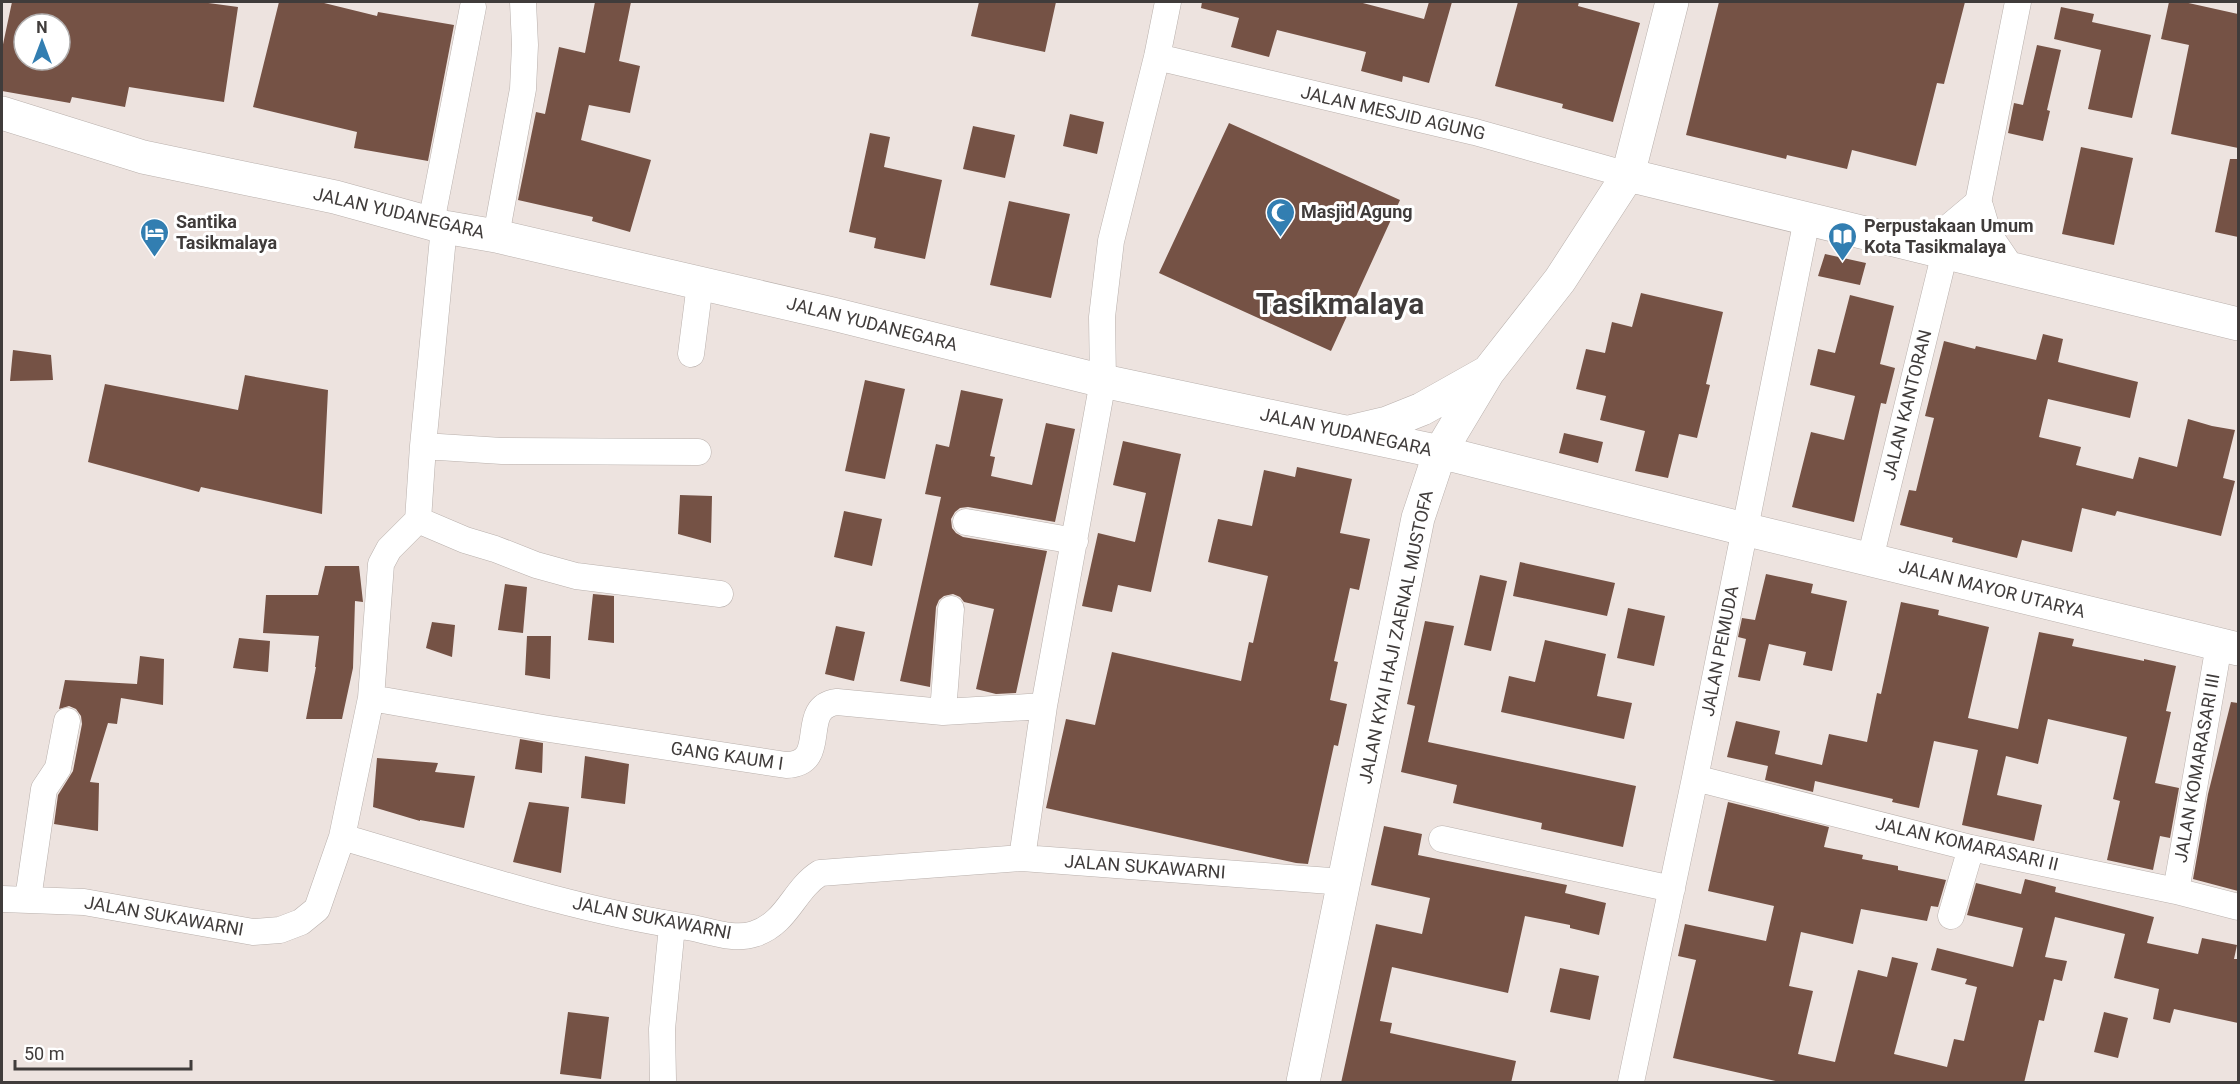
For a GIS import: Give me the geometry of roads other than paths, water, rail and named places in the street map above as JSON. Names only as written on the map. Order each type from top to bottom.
[{"type":"main road","name":"JALAN KYAI HAJI ZAENAL MUSTOFA","points":[[1304,1083],[1419,518],[1440,452],[1488,372],[1560,280],[1628,175],[1672,2]]},
{"type":"main road","name":"JALAN YUDANEGARA","points":[[2,113],[143,156],[335,197],[438,225],[496,236],[834,314],[1103,381],[1440,452],[1744,529]]},
{"type":"main road","points":[[1628,175],[2238,324]]},
{"type":"main road","points":[[1943,251],[1946,234],[1977,208],[1985,235],[2006,266]]},
{"type":"main road","points":[[1348,432],[1387,423],[1422,409],[1488,372]]},
{"type":"main road","name":"JALAN MAYOR UTARYA","points":[[1744,529],[2233,646]]},
{"type":"street","points":[[496,236],[523,89],[525,45],[522,2]]},
{"type":"street","points":[[1022,858],[1044,706],[1103,381],[1102,317],[1111,241],[1157,57],[1168,2]]},
{"type":"street","points":[[1977,208],[2018,2]]},
{"type":"street","points":[[342,837],[371,698],[381,564],[389,549],[418,520],[438,225],[472,7]]},
{"type":"street","name":"JALAN MESJID AGUNG","points":[[1157,57],[1474,132],[1628,175]]},
{"type":"street","name":"JALAN PEMUDA","points":[[1637,1081],[1672,889],[1808,219]]},
{"type":"street","name":"JALAN KANTORAN","points":[[1870,559],[1943,251]]},
{"type":"street","points":[[691,354],[700,284]]},
{"type":"street","points":[[423,446],[502,451],[698,452]]},
{"type":"street","points":[[418,520],[465,540],[536,565],[576,576],[720,594]]},
{"type":"street","points":[[966,522],[1075,542]]},
{"type":"street","points":[[943,712],[951,609]]},
{"type":"street","name":"JALAN KOMARASARI III","points":[[2176,891],[2233,646]]},
{"type":"street","name":"GANG KAUM I","points":[[371,698],[543,728],[786,765],[798,765],[806,760],[810,754],[821,707],[828,703],[943,712],[1044,706]]},
{"type":"street","points":[[28,899],[44,789],[58,768],[67,721]]},
{"type":"street","name":"JALAN KOMARASARI II","points":[[1695,777],[1971,848],[2176,891],[2238,907]]},
{"type":"street","name":"JALAN SUKAWARNI","points":[[2,899],[84,902],[253,932],[280,930],[301,922],[316,909],[342,837],[573,904],[672,926],[726,935],[752,935],[771,927],[792,904],[807,881],[820,873],[1022,858],[1344,882]]},
{"type":"street","points":[[1442,839],[1672,889]]},
{"type":"street","points":[[1951,916],[1971,848]]},
{"type":"street","points":[[663,1080],[662,1029],[672,926]]},
{"type":"place","name":"Masjid Agung","points":[[1280,238]]},
{"type":"place","name":"Santika Tasikmalaya","points":[[155,258]]},
{"type":"place","name":"Perpustakaan Umum Kota Tasikmalaya","points":[[1843,262]]},
{"type":"district","name":"Tasikmalaya","points":[[1340,304]]}]
